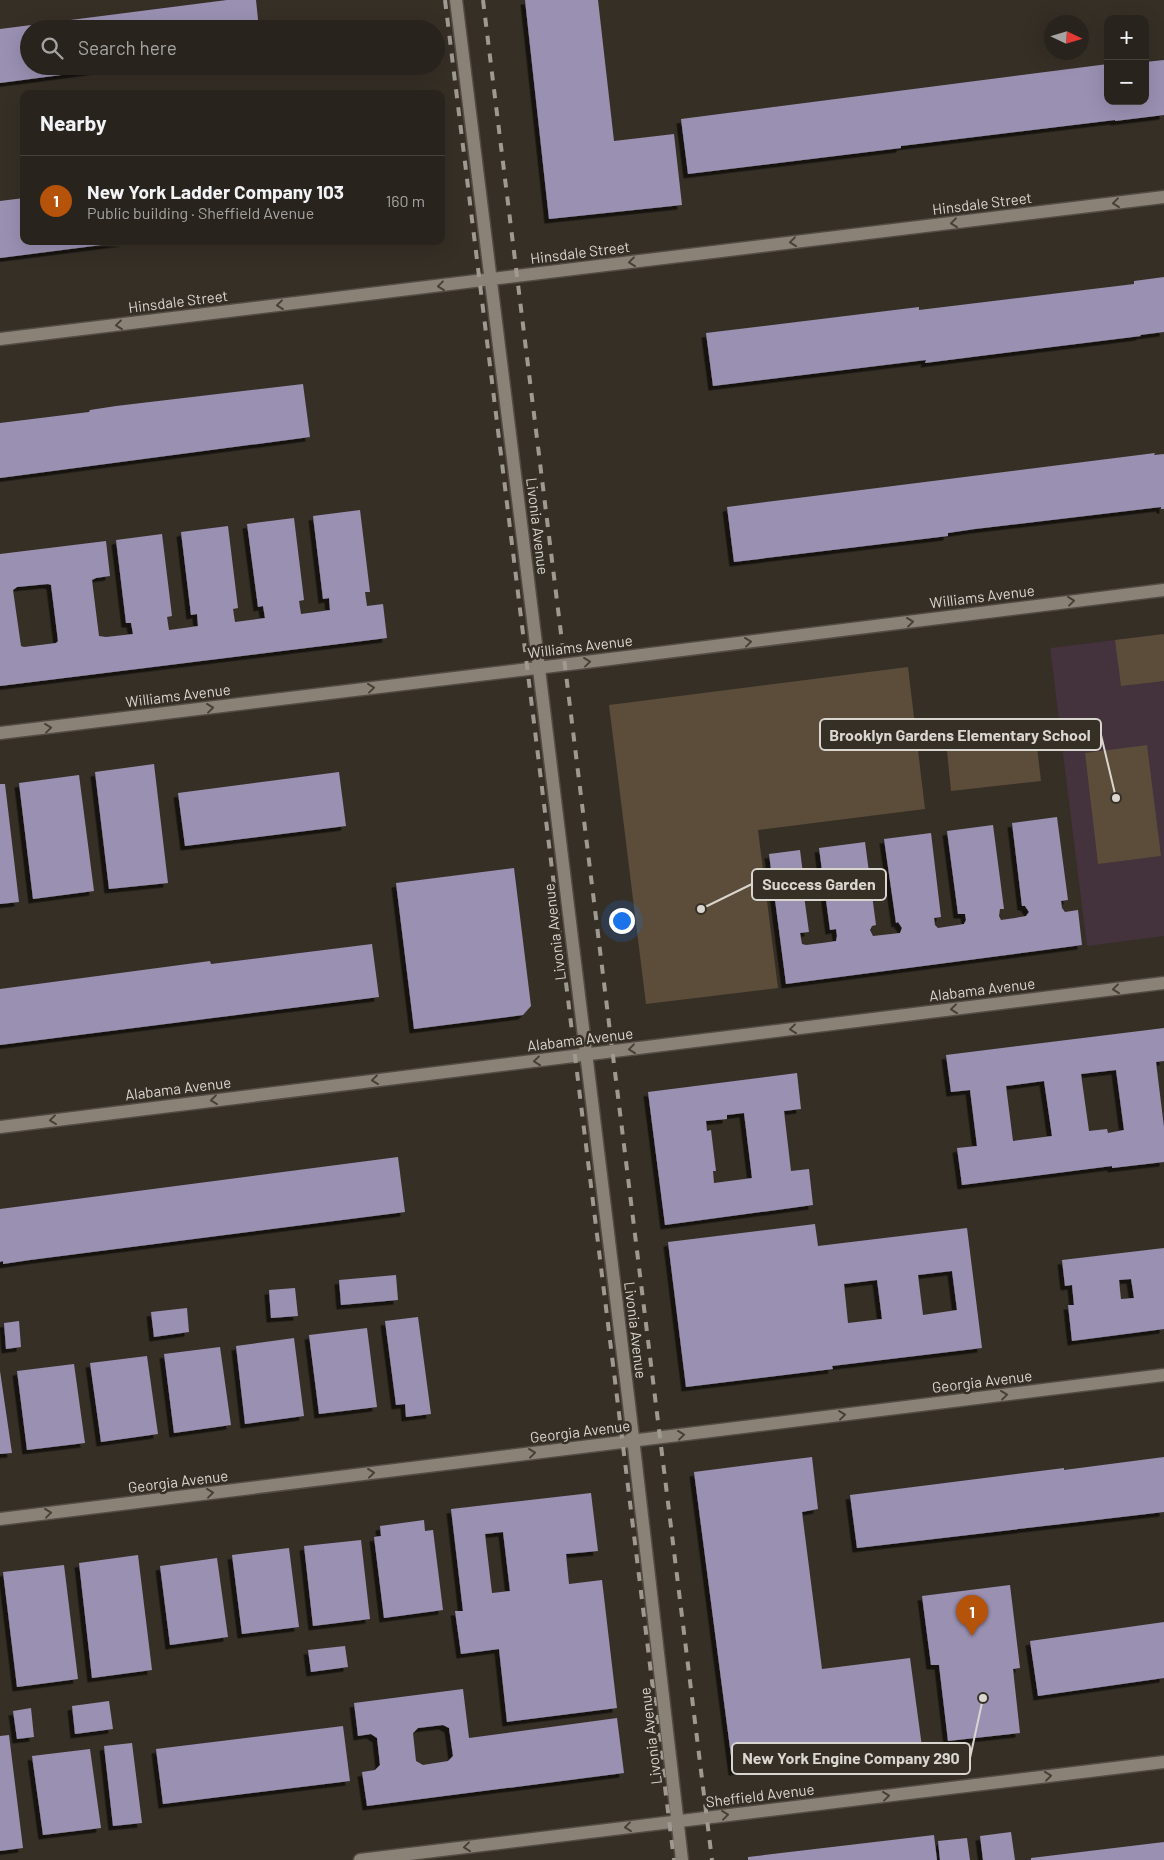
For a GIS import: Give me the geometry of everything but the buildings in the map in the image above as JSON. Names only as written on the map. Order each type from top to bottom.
[{"type":"street","name":"Livonia Avenue","points":[[456,0],[633,1441],[682,1860]]},
{"type":"street","name":"Hinsdale Street","points":[[0,339],[1164,197]]},
{"type":"street","name":"Williams Avenue","points":[[0,734],[1164,590]]},
{"type":"street","name":"Alabama Avenue","points":[[0,1127],[1164,983]]},
{"type":"street","name":"Georgia Avenue","points":[[0,1519],[1164,1375]]},
{"type":"street","name":"Sheffield Avenue","points":[[360,1860],[1164,1762]]},
{"type":"shaded area","points":[[1164,634],[1164,936],[1087,946],[1050,648]]},
{"type":"shaded area","points":[[1164,634],[1164,681],[1121,686],[1115,640]]},
{"type":"shaded area","points":[[908,667],[925,809],[758,830],[778,988],[646,1004],[609,705]]},
{"type":"shaded area","points":[[1034,721],[1041,781],[951,791],[945,731]]},
{"type":"shaded area","points":[[1147,745],[1161,856],[1098,864],[1085,753]]},
{"type":"railway","points":[[445,0],[674,1860]]},
{"type":"railway","points":[[483,0],[712,1860]]},
{"type":"place","name":"Brooklyn Gardens Elementary School","points":[[1116,798]]},
{"type":"place","name":"Success Garden","points":[[701,909]]},
{"type":"place","name":"New York Ladder Company 103","points":[[972,1636]]},
{"type":"place","name":"New York Engine Company 290","points":[[983,1698]]}]
